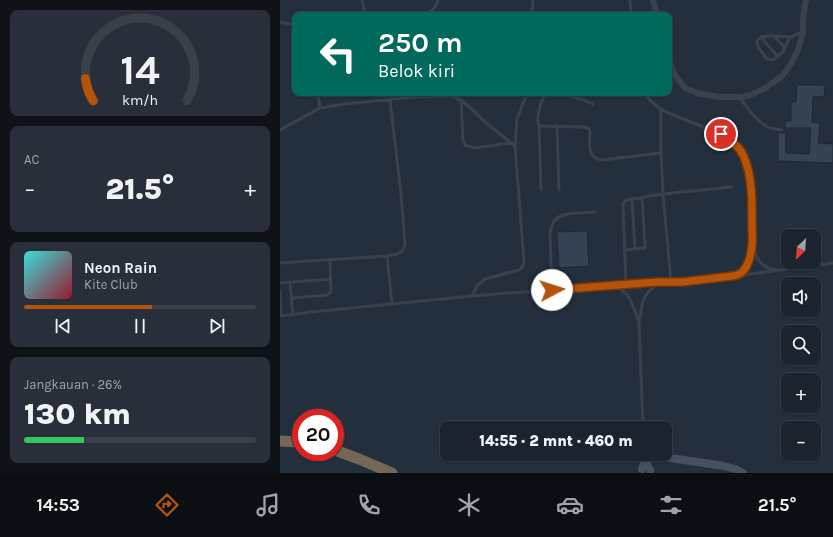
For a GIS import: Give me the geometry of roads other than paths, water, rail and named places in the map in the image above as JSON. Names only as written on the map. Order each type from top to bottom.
[{"type":"highway","points":[[280,441],[292,442]]},
{"type":"highway","points":[[344,453],[392,473]]},
{"type":"street","points":[[653,0],[656,12]]},
{"type":"street","points":[[672,68],[674,74],[685,88],[697,93],[739,97],[748,96],[764,89],[782,76],[791,64],[798,50],[803,32],[803,19],[806,0]]},
{"type":"street","points":[[672,459],[724,466],[743,473]]},
{"type":"street","points":[[645,461],[646,470]]},
{"type":"lane","points":[[362,0],[364,12]]},
{"type":"lane","points":[[430,12],[434,9],[438,0]]},
{"type":"lane","points":[[532,12],[533,0]]},
{"type":"lane","points":[[630,0],[631,12]]},
{"type":"lane","points":[[280,22],[292,24]]},
{"type":"lane","points":[[790,37],[783,52],[773,60],[767,59],[757,43],[761,37],[790,37],[803,32]]},
{"type":"lane","points":[[774,36],[785,48]]},
{"type":"lane","points":[[761,37],[778,57]]},
{"type":"lane","points":[[318,96],[320,108]]},
{"type":"lane","points":[[280,263],[387,256],[402,252],[405,244],[391,96]]},
{"type":"lane","points":[[280,130],[320,108],[392,99],[444,96],[461,100],[515,146]]},
{"type":"lane","points":[[472,296],[477,286],[485,279],[520,270],[524,265],[515,146],[517,119],[526,96]]},
{"type":"lane","points":[[541,190],[539,125],[537,120],[544,96]]},
{"type":"lane","points":[[570,96],[594,104]]},
{"type":"lane","points":[[646,96],[661,109],[721,134],[743,153],[750,176],[754,253],[759,261],[770,269],[781,270]]},
{"type":"lane","points":[[739,97],[765,126],[771,129],[782,130]]},
{"type":"lane","points":[[461,100],[462,141],[465,146],[474,148],[512,143]]},
{"type":"lane","points":[[661,109],[663,194],[671,282]]},
{"type":"lane","points":[[539,125],[588,128],[590,131],[590,154],[598,160],[661,153]]},
{"type":"lane","points":[[557,125],[560,190]]},
{"type":"lane","points":[[626,284],[623,204],[626,200],[663,194],[732,188]]},
{"type":"lane","points":[[625,250],[644,248],[645,246],[642,197]]},
{"type":"lane","points":[[632,199],[635,249]]},
{"type":"lane","points":[[552,290],[551,226],[558,217],[568,214],[595,212]]},
{"type":"lane","points":[[732,276],[740,274],[744,270],[753,244]]},
{"type":"lane","points":[[387,256],[392,304]]},
{"type":"lane","points":[[292,298],[327,295],[330,293],[330,260]]},
{"type":"lane","points":[[280,291],[281,316],[472,296],[626,284],[682,282],[833,263]]},
{"type":"lane","points":[[280,283],[331,279]]},
{"type":"lane","points":[[290,282],[293,314]]},
{"type":"lane","points":[[643,421],[639,322],[642,304],[647,293],[652,288],[663,282]]},
{"type":"lane","points":[[614,285],[627,294],[631,300],[639,322]]}]
